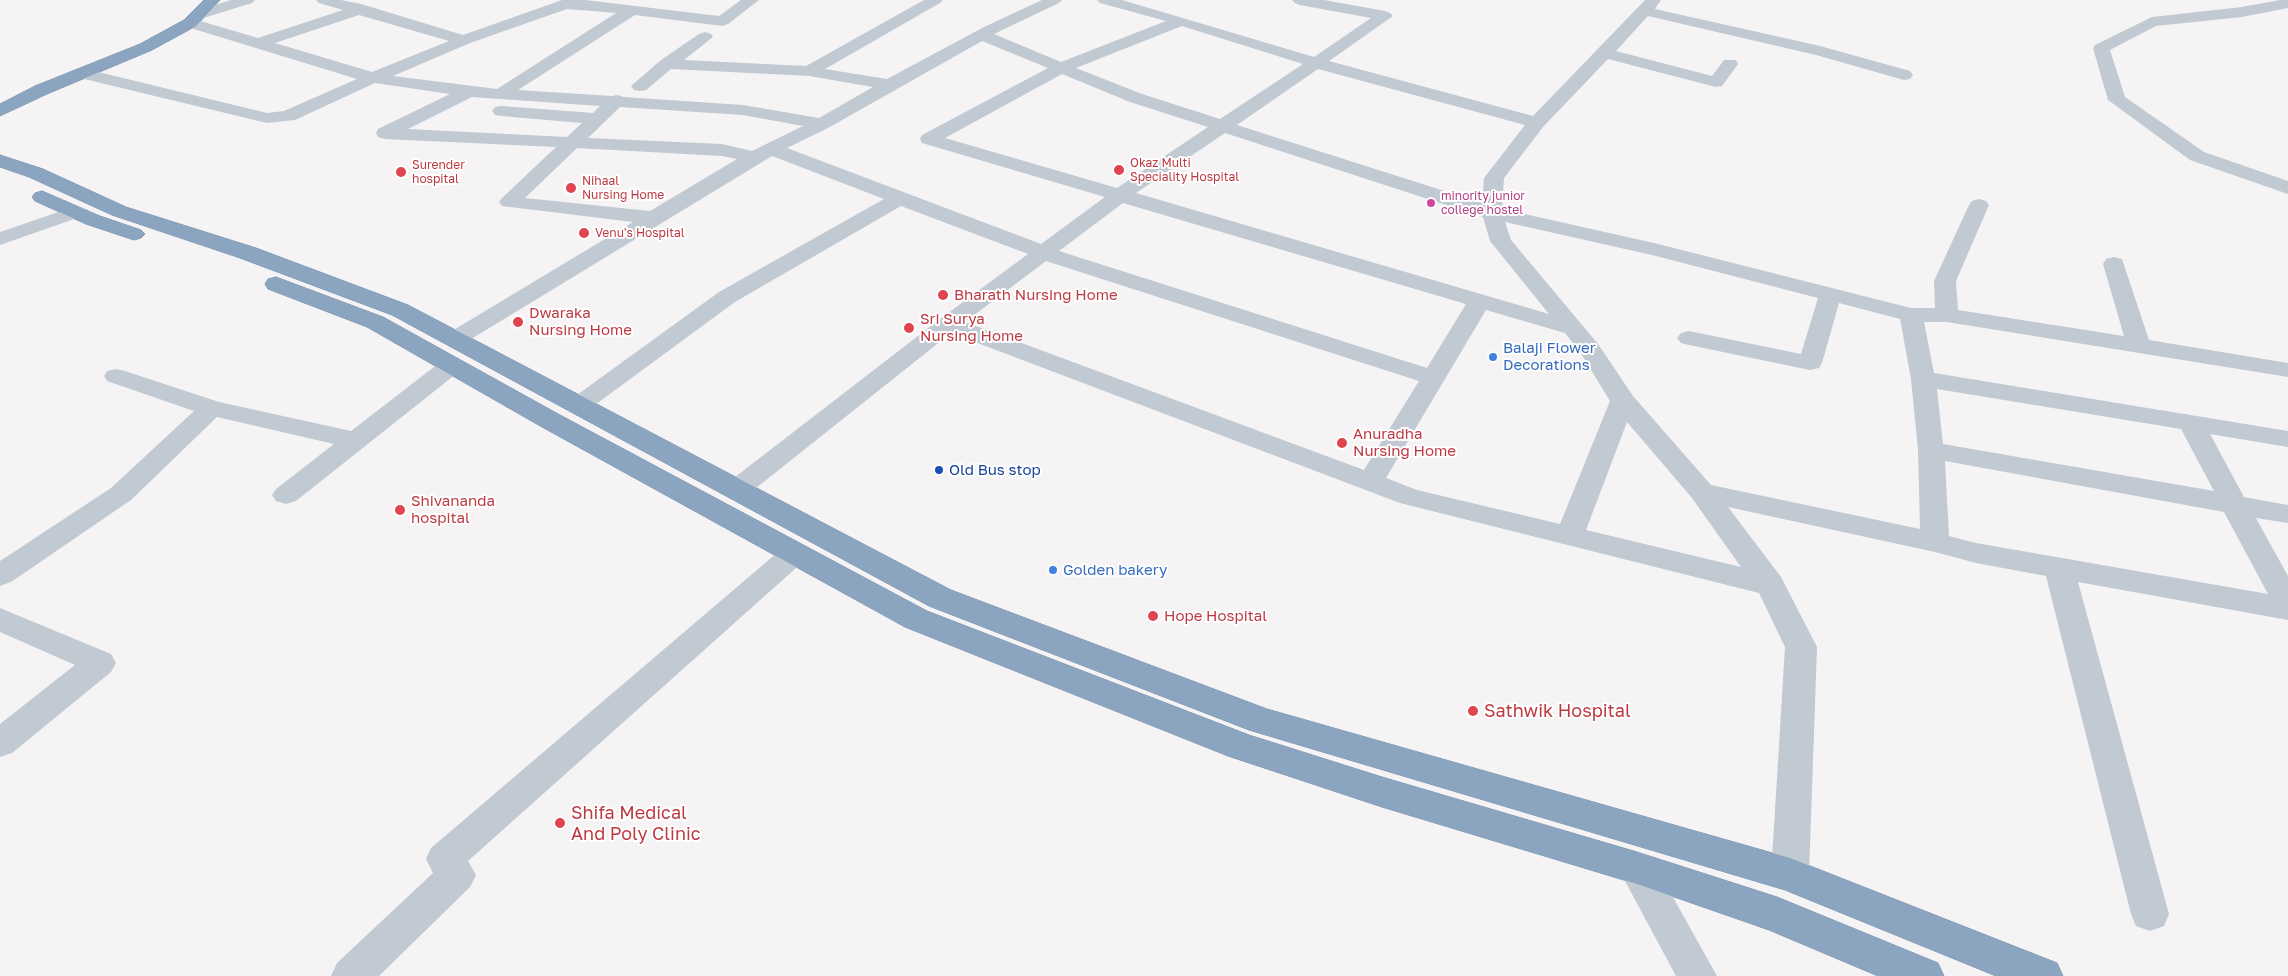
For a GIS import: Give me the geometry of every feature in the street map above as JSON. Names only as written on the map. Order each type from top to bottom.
[{"type":"highway","points":[[0,111],[41,90],[86,74],[146,47],[212,0]]},
{"type":"highway","points":[[0,98],[86,69],[145,40],[179,18],[194,12]]},
{"type":"highway","points":[[0,161],[36,173],[119,211],[248,253],[400,310],[454,352],[551,421],[916,619],[1240,746],[1382,792],[1637,868],[1777,915],[1924,976]]},
{"type":"highway","points":[[0,178],[93,220],[206,258],[454,352],[579,405],[940,598],[1261,721],[1790,875],[2043,976]]},
{"type":"street","points":[[194,12],[247,0]]},
{"type":"street","points":[[324,0],[361,9],[464,40]]},
{"type":"street","points":[[503,92],[632,10],[654,0]]},
{"type":"street","points":[[86,74],[267,118],[289,116],[464,40],[571,1],[722,21],[751,0]]},
{"type":"street","points":[[809,71],[935,0]]},
{"type":"street","points":[[286,495],[357,441],[454,352],[653,218],[763,153],[822,124],[981,35],[1054,0]]},
{"type":"street","points":[[1105,0],[1181,21],[1317,63],[1536,123]]},
{"type":"street","points":[[736,490],[948,324],[1122,194],[1384,16],[1300,0]]},
{"type":"street","points":[[2288,3],[2242,12],[2152,22],[2101,48],[2117,100],[2197,156],[2288,188]]},
{"type":"street","points":[[1790,875],[1801,648],[1770,585],[1702,492],[1623,401],[1590,349],[1501,241],[1492,213],[1494,178],[1536,123],[1649,5],[1904,75]]},
{"type":"street","points":[[257,44],[361,9]]},
{"type":"street","points":[[194,12],[257,44],[373,78],[469,92],[503,92],[743,110],[822,124]]},
{"type":"street","points":[[1181,21],[1063,68],[929,139],[1122,194],[1479,302],[1572,328]]},
{"type":"street","points":[[981,35],[1136,98],[1492,213],[1654,249],[1912,315],[1947,315],[2288,370]]},
{"type":"street","points":[[640,86],[705,37]]},
{"type":"street","points":[[1604,54],[1716,82],[1730,64]]},
{"type":"street","points":[[667,64],[809,71],[890,85]]},
{"type":"street","points":[[469,92],[385,133],[763,153],[900,198],[1044,253],[1433,378]]},
{"type":"street","points":[[617,100],[575,142],[509,202],[653,218]]},
{"type":"street","points":[[437,107],[597,118]]},
{"type":"street","points":[[579,405],[727,296],[900,198]]},
{"type":"street","points":[[1947,315],[1944,281],[1979,205]]},
{"type":"street","points":[[0,239],[76,212]]},
{"type":"street","points":[[2114,264],[2139,346]]},
{"type":"street","points":[[1689,338],[1810,363],[1830,295]]},
{"type":"street","points":[[1370,482],[1479,302]]},
{"type":"street","points":[[1912,315],[1923,379],[1931,450],[1935,542]]},
{"type":"street","points":[[948,324],[1370,482],[1455,509],[1770,585]]},
{"type":"street","points":[[116,376],[212,408],[357,441]]},
{"type":"street","points":[[1923,379],[2288,439]]},
{"type":"street","points":[[1568,536],[1623,401]]},
{"type":"street","points":[[0,575],[121,494],[212,408]]},
{"type":"street","points":[[2191,424],[2288,604]]},
{"type":"street","points":[[1931,450],[2288,514]]},
{"type":"street","points":[[1702,492],[1935,542],[1976,553],[2288,609]]},
{"type":"street","points":[[351,976],[457,875],[444,859],[795,553]]},
{"type":"street","points":[[2059,568],[2150,914]]},
{"type":"street","points":[[0,619],[100,663],[0,743]]},
{"type":"street","points":[[1637,868],[1697,976]]},
{"type":"place","name":"Okaz Multi Speciality Hospital","points":[[1119,170]]},
{"type":"place","name":"Surender hospital","points":[[401,172]]},
{"type":"place","name":"Nihaal Nursing Home","points":[[571,188]]},
{"type":"place","name":"minority junior college hostel","points":[[1431,203]]},
{"type":"place","name":"Venu's Hospital","points":[[584,233]]},
{"type":"place","name":"Bharath Nursing Home","points":[[943,295]]},
{"type":"place","name":"Dwaraka Nursing Home","points":[[518,322]]},
{"type":"place","name":"Sri Surya Nursing Home","points":[[909,328]]},
{"type":"place","name":"Balaji Flower Decorations","points":[[1493,357]]},
{"type":"place","name":"Anuradha Nursing Home","points":[[1342,443]]},
{"type":"place","name":"Old Bus stop","points":[[939,470]]},
{"type":"place","name":"Shivananda hospital","points":[[400,510]]},
{"type":"place","name":"Golden bakery","points":[[1053,570]]},
{"type":"place","name":"Hope Hospital","points":[[1153,616]]},
{"type":"place","name":"Sathwik Hospital","points":[[1473,711]]},
{"type":"place","name":"Shifa Medical And Poly Clinic","points":[[560,823]]}]
